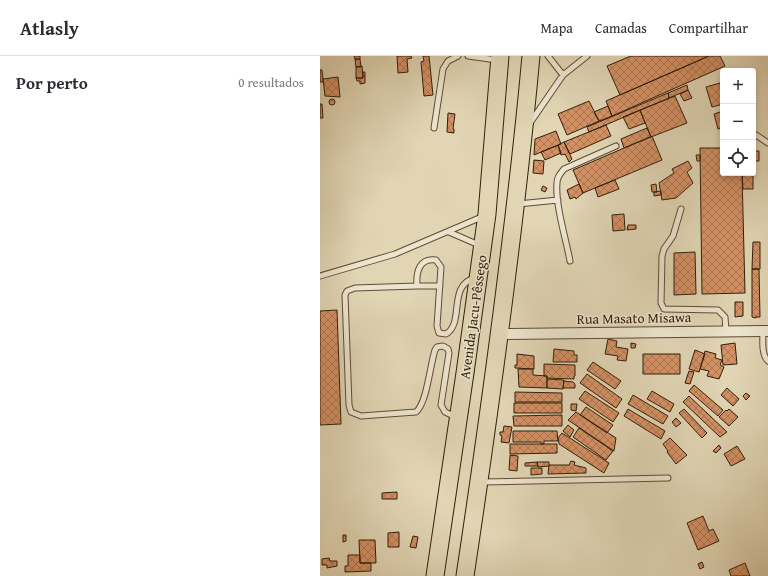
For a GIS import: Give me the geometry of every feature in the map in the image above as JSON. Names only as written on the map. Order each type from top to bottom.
[{"type":"highway","name":"Avenida Jacu-Pêssego","points":[[465,576],[517,204],[531,56]]},
{"type":"highway","name":"Avenida Jacu-Pêssego","points":[[435,576],[459,418],[482,246],[500,58]]},
{"type":"street","name":"Rua Masato Misawa","points":[[500,334],[766,331]]},
{"type":"lane","points":[[434,128],[443,69],[448,61],[458,56]]},
{"type":"lane","points":[[468,56],[500,58]]},
{"type":"lane","points":[[548,56],[563,75]]},
{"type":"lane","points":[[524,132],[563,75],[587,56]]},
{"type":"lane","points":[[756,135],[768,143]]},
{"type":"lane","points":[[570,261],[558,200],[557,184],[559,176],[564,169],[616,146]]},
{"type":"lane","points":[[517,204],[558,200]]},
{"type":"lane","points":[[681,209],[673,236],[664,249],[662,256],[661,303],[664,309],[718,310],[725,317],[726,331]]},
{"type":"lane","points":[[320,276],[395,254],[449,232],[486,214]]},
{"type":"lane","points":[[449,232],[482,246]]},
{"type":"lane","points":[[417,286],[419,266],[425,261],[432,259],[436,260],[440,264],[437,326],[439,333],[443,334],[449,332],[454,324],[462,286],[468,280],[478,277]]},
{"type":"lane","points":[[440,286],[355,288],[346,293],[349,408],[354,414],[361,416],[416,412],[420,407],[435,350],[437,347],[443,346],[448,349],[449,353],[441,394],[441,405],[445,412],[459,418]]},
{"type":"lane","points":[[766,331],[764,352],[765,358],[768,361]]},
{"type":"lane","points":[[479,482],[668,478]]},
{"type":"building","points":[[354,56],[360,56],[360,59],[355,59]]},
{"type":"building","points":[[397,56],[411,56],[412,58],[407,59],[408,72],[398,73]]},
{"type":"building","points":[[423,56],[429,56],[433,95],[424,96],[421,62],[424,61]]},
{"type":"building","points":[[631,56],[709,56],[620,95],[607,66]]},
{"type":"building","points":[[709,56],[720,56],[725,66],[612,116],[606,101]]},
{"type":"building","points":[[355,59],[360,59],[361,67],[356,67]]},
{"type":"building","points":[[362,66],[363,78],[356,78],[356,67]]},
{"type":"building","points":[[320,70],[322,70],[323,82],[320,82]]},
{"type":"building","points":[[363,72],[365,72],[365,83],[360,84],[360,81],[357,81],[356,78],[363,78]]},
{"type":"building","points":[[338,77],[340,97],[325,96],[323,79]]},
{"type":"building","points":[[720,83],[720,105],[712,107],[706,87]]},
{"type":"building","points":[[687,85],[688,90],[669,98],[668,93]]},
{"type":"building","points":[[688,90],[692,98],[684,101],[680,94]]},
{"type":"building","points":[[668,93],[669,98],[589,132],[587,127]]},
{"type":"building","points":[[675,96],[687,123],[651,137],[640,110]]},
{"type":"building","points":[[332,99],[335,102],[332,105],[329,102]]},
{"type":"building","points":[[589,101],[599,121],[567,135],[558,114]]},
{"type":"building","points":[[320,104],[322,104],[323,118],[320,118]]},
{"type":"building","points":[[608,106],[612,116],[599,121],[594,112]]},
{"type":"building","points":[[640,110],[645,123],[629,129],[623,117]]},
{"type":"building","points":[[720,112],[720,128],[718,129],[714,114]]},
{"type":"building","points":[[448,113],[455,114],[453,129],[454,133],[447,132]]},
{"type":"building","points":[[606,125],[611,136],[570,154],[564,142]]},
{"type":"building","points":[[647,128],[651,137],[624,148],[621,139]]},
{"type":"building","points":[[556,131],[561,144],[534,155],[535,139]]},
{"type":"building","points":[[652,136],[662,160],[583,193],[573,170]]},
{"type":"building","points":[[564,142],[572,159],[569,162],[565,154],[561,155],[558,145]]},
{"type":"building","points":[[558,145],[561,153],[545,160],[541,152]]},
{"type":"building","points":[[700,148],[720,148],[720,176],[742,176],[745,293],[702,294]]},
{"type":"building","points":[[756,151],[759,151],[759,161],[756,161]]},
{"type":"building","points":[[696,155],[700,155],[700,161],[697,161]]},
{"type":"building","points":[[534,160],[544,161],[543,174],[533,173]]},
{"type":"building","points":[[688,161],[692,168],[687,172],[693,183],[676,198],[662,200],[659,183],[674,173],[672,169]]},
{"type":"building","points":[[742,176],[753,176],[753,189],[743,189]]},
{"type":"building","points":[[615,180],[619,189],[598,197],[595,188]]},
{"type":"building","points":[[579,184],[583,193],[576,199],[575,197],[570,199],[567,190]]},
{"type":"building","points":[[656,184],[657,192],[652,192],[651,185]]},
{"type":"building","points":[[543,186],[547,188],[545,192],[541,190]]},
{"type":"building","points":[[661,191],[661,195],[654,196],[654,192]]},
{"type":"building","points":[[624,214],[625,230],[613,231],[612,215]]},
{"type":"building","points":[[628,225],[636,225],[636,229],[627,230]]},
{"type":"building","points":[[753,242],[760,242],[760,269],[752,269]]},
{"type":"building","points":[[695,252],[696,294],[674,295],[674,253]]},
{"type":"building","points":[[752,269],[759,269],[760,317],[756,318],[752,317]]},
{"type":"building","points":[[735,302],[743,302],[743,316],[735,317]]},
{"type":"building","points":[[337,310],[341,424],[320,425],[320,311]]},
{"type":"building","points":[[608,339],[617,341],[616,347],[628,349],[626,361],[617,360],[618,356],[605,354]]},
{"type":"building","points":[[631,343],[636,344],[635,348],[631,348]]},
{"type":"building","points":[[735,343],[737,364],[723,365],[721,345]]},
{"type":"building","points":[[554,349],[574,351],[574,355],[577,355],[577,362],[553,362]]},
{"type":"building","points":[[695,350],[705,354],[699,372],[689,369]]},
{"type":"building","points":[[705,351],[716,354],[715,358],[722,360],[720,365],[724,367],[719,379],[707,376],[709,371],[700,369]]},
{"type":"building","points":[[517,354],[534,356],[534,369],[515,368],[515,365],[517,365]]},
{"type":"building","points":[[643,354],[680,354],[680,374],[643,374]]},
{"type":"building","points":[[593,362],[621,381],[615,389],[587,370]]},
{"type":"building","points":[[544,364],[575,365],[574,379],[547,378],[547,376],[544,376]]},
{"type":"building","points":[[518,369],[533,369],[533,375],[547,376],[547,388],[519,387]]},
{"type":"building","points":[[689,371],[694,372],[690,384],[685,383]]},
{"type":"building","points":[[587,374],[622,399],[616,408],[580,383]]},
{"type":"building","points":[[547,379],[564,380],[563,389],[547,388]]},
{"type":"building","points":[[564,381],[573,382],[575,384],[575,388],[563,388]]},
{"type":"building","points":[[694,385],[723,410],[718,416],[689,391]]},
{"type":"building","points":[[727,388],[739,399],[733,406],[721,395]]},
{"type":"building","points":[[585,391],[619,413],[613,422],[579,399]]},
{"type":"building","points":[[652,391],[674,404],[670,412],[647,399]]},
{"type":"building","points":[[515,392],[562,393],[562,402],[515,402]]},
{"type":"building","points":[[746,393],[750,396],[746,400],[743,396]]},
{"type":"building","points":[[633,395],[668,416],[663,424],[628,404]]},
{"type":"building","points":[[689,396],[727,432],[720,437],[683,402]]},
{"type":"building","points":[[514,403],[562,403],[562,413],[514,413]]},
{"type":"building","points":[[571,404],[577,404],[576,411],[571,410]]},
{"type":"building","points":[[586,407],[613,425],[607,433],[580,415]]},
{"type":"building","points":[[628,409],[665,431],[661,439],[624,416]]},
{"type":"building","points":[[684,409],[707,433],[702,438],[679,413]]},
{"type":"building","points":[[729,409],[738,417],[729,426],[719,417]]},
{"type":"building","points":[[576,412],[616,438],[614,451],[568,420]]},
{"type":"building","points":[[562,415],[562,426],[514,426],[513,416]]},
{"type":"building","points":[[676,418],[681,423],[676,427],[672,422]]},
{"type":"building","points":[[568,425],[574,430],[570,437],[563,431]]},
{"type":"building","points":[[504,426],[512,427],[509,443],[501,442],[502,436],[500,435],[500,432],[503,432]]},
{"type":"building","points":[[579,428],[613,451],[606,460],[573,437]]},
{"type":"building","points":[[513,431],[557,431],[558,441],[544,441],[544,444],[541,444],[541,442],[513,442]]},
{"type":"building","points":[[562,433],[609,463],[604,473],[559,444],[558,438]]},
{"type":"building","points":[[670,438],[687,455],[676,464],[663,444]]},
{"type":"building","points":[[510,444],[557,444],[557,453],[510,454]]},
{"type":"building","points":[[719,445],[721,448],[716,453],[713,451]]},
{"type":"building","points":[[737,446],[745,459],[731,466],[724,454]]},
{"type":"building","points":[[510,455],[518,456],[517,471],[509,470]]},
{"type":"building","points":[[571,461],[575,462],[574,465],[586,468],[586,473],[548,474],[549,465],[569,465]]},
{"type":"building","points":[[537,462],[538,466],[525,466],[525,463]]},
{"type":"building","points":[[537,462],[549,462],[549,466],[538,467]]},
{"type":"building","points":[[531,468],[542,468],[542,474],[531,475]]},
{"type":"building","points":[[397,492],[397,499],[382,499],[382,493]]},
{"type":"building","points":[[703,516],[709,531],[713,529],[719,541],[698,550],[687,523]]},
{"type":"building","points":[[399,532],[399,547],[388,547],[388,533]]},
{"type":"building","points":[[343,535],[346,535],[346,541],[343,542]]},
{"type":"building","points":[[413,536],[418,537],[416,548],[410,547]]},
{"type":"building","points":[[359,540],[375,540],[376,563],[360,563]]},
{"type":"building","points":[[348,555],[360,555],[360,563],[371,563],[371,571],[345,572],[345,566],[348,566]]},
{"type":"building","points":[[329,558],[330,561],[337,561],[337,566],[327,568],[327,565],[322,565],[322,559]]},
{"type":"building","points":[[702,562],[704,567],[700,569],[698,564]]},
{"type":"building","points":[[745,563],[750,576],[731,576],[729,570]]}]
